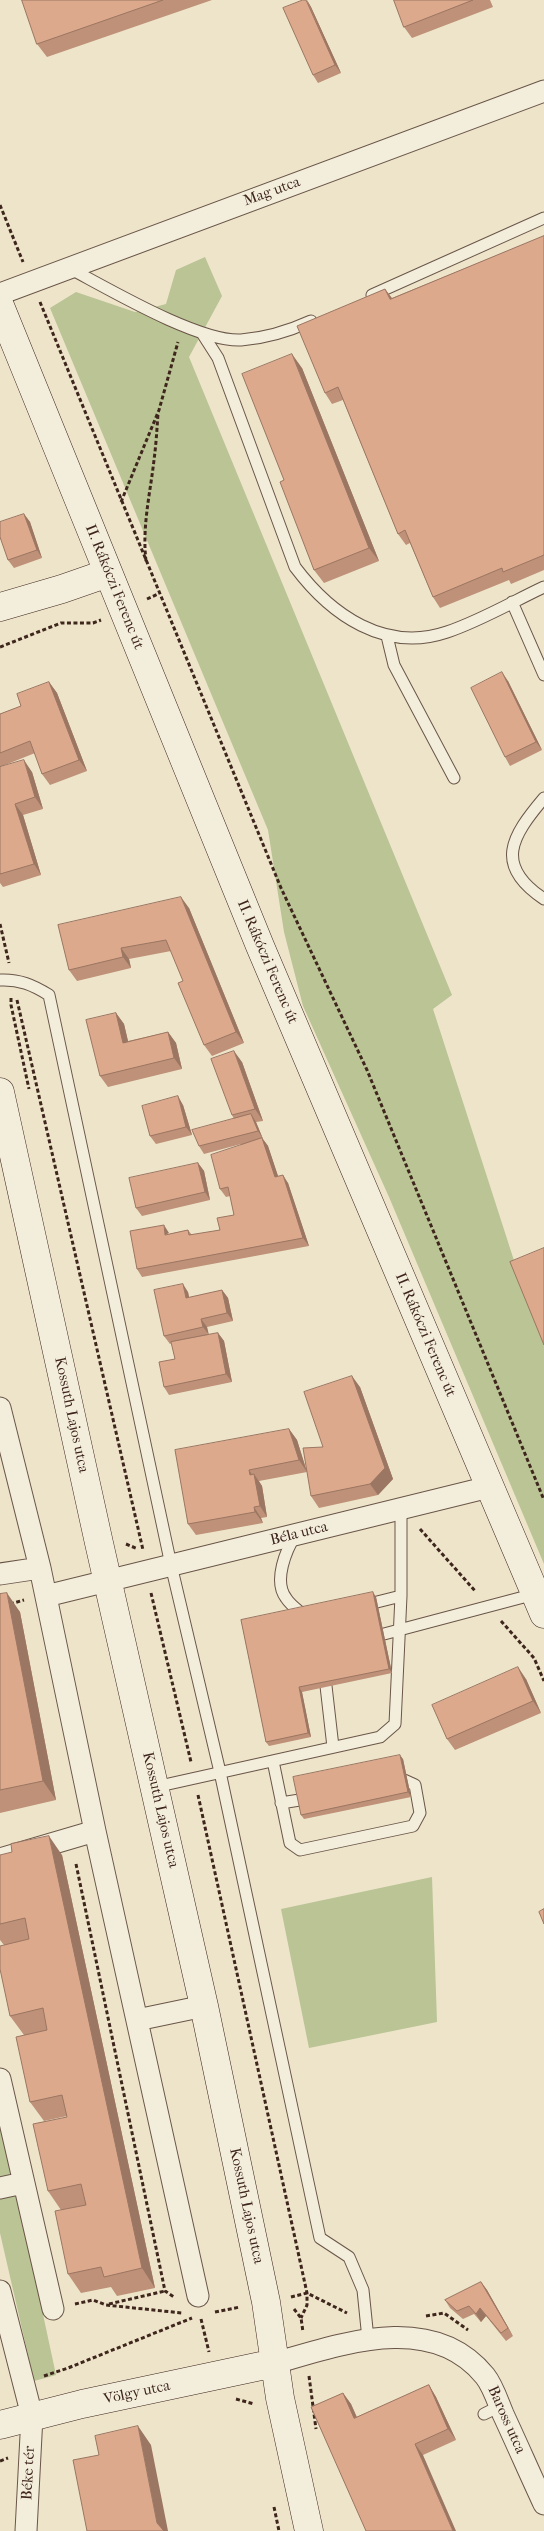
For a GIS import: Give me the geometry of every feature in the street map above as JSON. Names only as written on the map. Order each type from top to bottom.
[{"type":"street","name":"Mag utca","points":[[0,294],[544,91]]},
{"type":"street","name":"II. Rákóczi Ferenc út","points":[[0,306],[260,946],[540,1604]]},
{"type":"street","points":[[0,607],[108,573]]},
{"type":"street","name":"Kossuth Lajos utca","points":[[0,1092],[204,2006],[266,2302],[280,2398],[309,2531]]},
{"type":"street","points":[[0,1408],[40,1568],[95,1831],[198,2296]]},
{"type":"street","name":"Béla utca","points":[[46,1596],[489,1487]]},
{"type":"street","points":[[0,1574],[40,1568]]},
{"type":"street","points":[[0,1859],[95,1831]]},
{"type":"street","points":[[137,2020],[204,2006]]},
{"type":"street","points":[[0,2079],[53,2309]]},
{"type":"street","points":[[0,2188],[23,2183]]},
{"type":"street","name":"Béke tér","points":[[0,2291],[32,2416],[26,2531]]},
{"type":"street","name":"Baross utca","points":[[275,2362],[366,2330],[414,2338],[446,2346],[466,2358],[486,2377],[492,2410],[544,2504]]},
{"type":"street","name":"Völgy utca","points":[[0,2425],[32,2416],[275,2362]]},
{"type":"lane","points":[[360,300],[544,218]]},
{"type":"lane","points":[[69,268],[133,302],[202,333],[240,340],[282,333],[326,315]]},
{"type":"lane","points":[[202,333],[218,358],[295,567],[311,588],[332,608],[356,624],[387,636],[417,639],[447,632],[544,587]]},
{"type":"lane","points":[[512,602],[544,675]]},
{"type":"lane","points":[[387,636],[394,665],[454,778]]},
{"type":"lane","points":[[544,798],[518,832],[511,850],[515,871],[526,886],[544,899]]},
{"type":"lane","points":[[0,980],[13,979],[32,984],[49,995],[170,1565],[220,1772],[320,2238],[349,2257],[363,2290],[366,2330]]},
{"type":"lane","points":[[155,1787],[380,1737],[395,1724],[400,1630],[402,1508]]},
{"type":"lane","points":[[296,1534],[285,1552],[281,1572],[284,1597],[300,1612]]},
{"type":"lane","points":[[377,1602],[401,1596]]},
{"type":"lane","points":[[384,1634],[489,1607],[540,1604]]},
{"type":"lane","points":[[326,1686],[333,1747]]},
{"type":"lane","points":[[273,1761],[290,1843],[300,1850],[413,1826],[420,1813],[415,1785],[404,1780],[385,1784]]},
{"type":"lane","points":[[282,1803],[319,1796]]},
{"type":"path","points":[[0,205],[280,888],[367,1070],[544,1500]]},
{"type":"path","points":[[121,502],[159,410],[184,325]]},
{"type":"path","points":[[146,565],[144,530],[159,410]]},
{"type":"path","points":[[0,647],[61,623],[93,624],[158,594]]},
{"type":"path","points":[[0,924],[194,1778],[307,2293],[307,2305],[301,2318]]},
{"type":"path","points":[[402,1508],[534,1658],[544,1681]]},
{"type":"path","points":[[106,2305],[166,2291]]},
{"type":"path","points":[[307,2293],[366,2330]]},
{"type":"path","points":[[53,2309],[93,2300],[106,2305],[200,2315],[68,2368]]},
{"type":"path","points":[[310,2380],[315,2375]]},
{"type":"green space","points":[[205,257],[222,296],[189,357],[452,995],[433,1009],[518,1273],[544,1337],[544,1564],[389,1197],[303,1006],[284,932],[268,830],[50,308],[76,292],[135,312],[166,304],[176,270]]},
{"type":"green space","points":[[432,1877],[437,2022],[309,2048],[281,1909]]},
{"type":"green space","points":[[0,2114],[56,2375],[34,2381],[0,2233]]},
{"type":"building","points":[[22,0],[163,0],[37,44]]},
{"type":"building","points":[[306,0],[335,65],[313,75],[283,8]]},
{"type":"building","points":[[394,0],[473,0],[404,27]]},
{"type":"building","points":[[544,236],[544,555],[503,572],[502,568],[433,597],[405,530],[398,534],[338,387],[325,393],[297,326],[385,289],[390,299]]},
{"type":"building","points":[[292,354],[369,548],[314,570],[280,482],[284,480],[242,374]]},
{"type":"building","points":[[24,514],[37,550],[8,560],[0,537],[0,522]]},
{"type":"building","points":[[502,672],[536,742],[505,757],[471,688]]},
{"type":"building","points":[[49,682],[79,760],[42,774],[30,741],[0,753],[0,714],[21,706],[17,694]]},
{"type":"building","points":[[24,760],[35,797],[15,804],[34,864],[0,874],[0,767]]},
{"type":"building","points":[[181,897],[236,1032],[204,1045],[178,983],[183,981],[166,940],[121,948],[123,957],[69,970],[58,925]]},
{"type":"building","points":[[116,1013],[123,1043],[168,1032],[174,1058],[100,1076],[86,1020]]},
{"type":"building","points":[[234,1051],[255,1109],[232,1115],[211,1059]]},
{"type":"building","points":[[178,1096],[186,1127],[150,1136],[142,1106]]},
{"type":"building","points":[[251,1114],[258,1131],[199,1146],[192,1130]]},
{"type":"building","points":[[262,1138],[275,1177],[283,1175],[303,1238],[137,1269],[130,1231],[164,1225],[165,1235],[188,1230],[189,1235],[220,1230],[217,1218],[234,1215],[228,1187],[220,1189],[211,1155]]},
{"type":"building","points":[[198,1163],[205,1192],[136,1208],[129,1178]]},
{"type":"building","points":[[544,1248],[544,1345],[510,1262]]},
{"type":"building","points":[[183,1284],[186,1298],[222,1290],[227,1313],[201,1319],[203,1327],[164,1336],[154,1290]]},
{"type":"building","points":[[218,1333],[226,1374],[164,1387],[159,1362],[175,1359],[171,1342]]},
{"type":"building","points":[[352,1376],[385,1468],[370,1484],[311,1496],[303,1448],[323,1447],[304,1392]]},
{"type":"building","points":[[289,1429],[299,1460],[249,1470],[250,1475],[254,1474],[260,1506],[254,1507],[255,1512],[188,1524],[175,1450]]},
{"type":"building","points":[[373,1592],[389,1669],[299,1687],[308,1733],[266,1742],[241,1620]]},
{"type":"building","points":[[7,1593],[43,1781],[0,1790],[0,1594]]},
{"type":"building","points":[[518,1667],[533,1701],[447,1739],[432,1705]]},
{"type":"building","points":[[400,1755],[408,1792],[301,1815],[293,1777]]},
{"type":"building","points":[[49,1836],[142,2268],[104,2277],[101,2267],[68,2274],[55,2211],[86,2205],[81,2184],[48,2191],[33,2124],[67,2117],[62,2095],[30,2102],[16,2037],[47,2030],[43,2008],[10,2016],[0,1969],[0,1946],[29,1939],[25,1918],[0,1924],[0,1855],[12,1852],[11,1844]]},
{"type":"building","points":[[544,1909],[544,1924],[539,1912]]},
{"type":"building","points":[[481,2282],[508,2328],[501,2333],[480,2308],[476,2314],[469,2306],[457,2311],[445,2300]]},
{"type":"building","points":[[429,2385],[448,2429],[415,2444],[453,2531],[366,2531],[311,2407],[343,2393],[354,2418]]},
{"type":"building","points":[[138,2426],[157,2523],[164,2531],[87,2531],[73,2460],[99,2455],[95,2436]]}]
